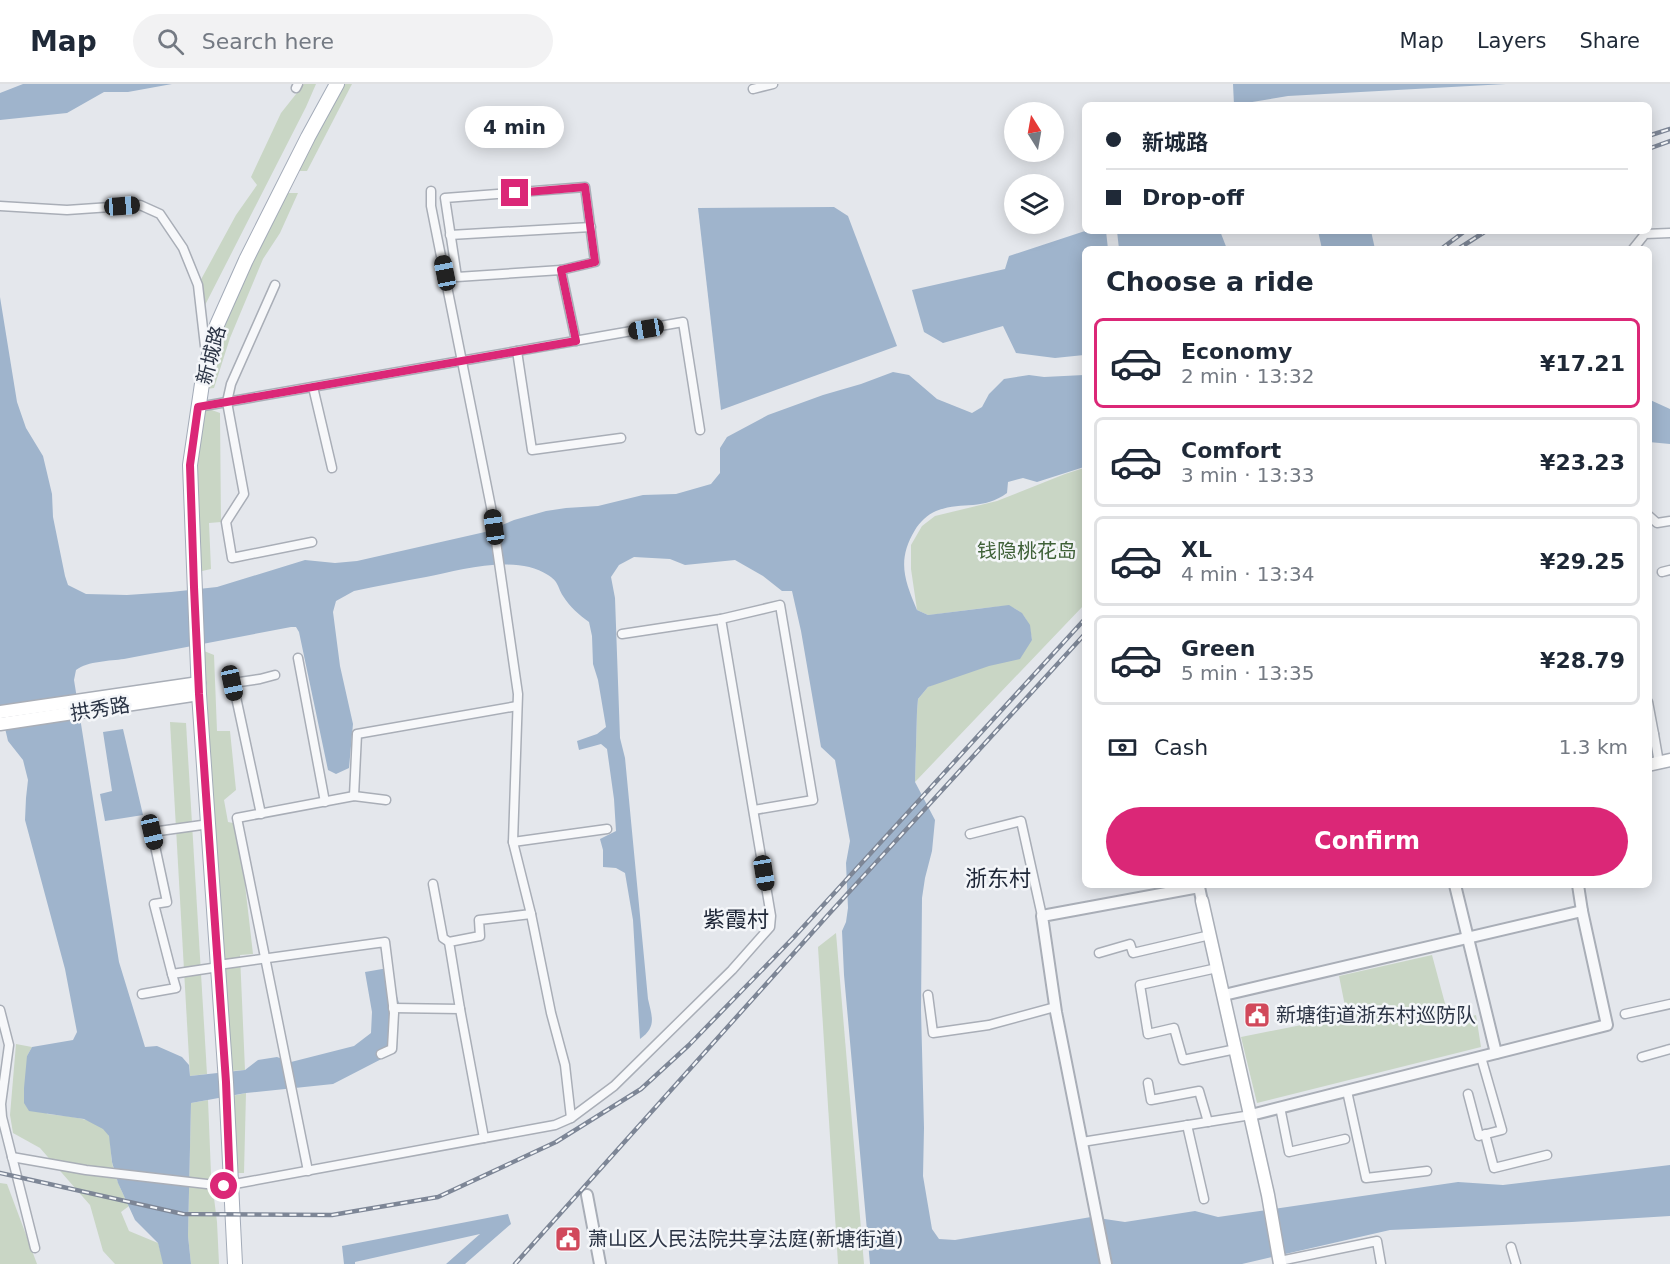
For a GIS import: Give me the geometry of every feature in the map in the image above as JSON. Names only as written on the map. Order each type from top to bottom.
[{"type":"main road","name":"新城路","points":[[191,586],[184,465],[197,376],[205,346],[212,323],[240,258],[331,84]]},
{"type":"main road","name":"新城路","points":[[215,967],[202,825],[191,586],[190,465],[198,407],[203,377],[217,325],[246,260],[308,137],[338,84]]},
{"type":"main road","name":"新城路","points":[[195,689],[215,967],[227,1186],[235,1264]]},
{"type":"main road","name":"拱秀路","points":[[0,712],[90,698],[195,689]]},
{"type":"main road","name":"拱秀路","points":[[0,724],[93,711],[195,689]]},
{"type":"main road","points":[[1202,901],[1251,1115],[1280,1262]]},
{"type":"main road","name":"新城路","points":[[227,1186],[229,1264]]},
{"type":"street","points":[[753,89],[773,84]]},
{"type":"street","points":[[585,187],[591,227],[595,262],[561,270],[457,277],[445,198],[585,187]]},
{"type":"street","points":[[431,191],[432,206],[491,507],[518,694],[513,842],[565,1065],[571,1118]]},
{"type":"street","points":[[0,206],[67,210],[140,205],[160,214],[183,248],[198,285],[205,346]]},
{"type":"street","points":[[450,235],[591,227]]},
{"type":"street","points":[[1652,234],[1670,233]]},
{"type":"street","points":[[1635,246],[1645,234]]},
{"type":"street","points":[[561,270],[576,341]]},
{"type":"street","points":[[275,285],[231,384],[227,402],[244,494],[226,522],[232,558],[312,542]]},
{"type":"street","points":[[198,407],[684,322],[700,430]]},
{"type":"street","points":[[517,351],[532,450],[621,438]]},
{"type":"street","points":[[313,387],[332,468]]},
{"type":"street","points":[[1652,519],[1657,523],[1670,521]]},
{"type":"street","points":[[621,634],[721,619],[780,605],[813,800],[754,810]]},
{"type":"street","points":[[12,1156],[86,1170],[201,1185],[227,1186],[555,1125],[571,1118],[614,1086],[732,970],[770,927],[771,916],[721,619]]},
{"type":"street","points":[[298,658],[325,801]]},
{"type":"street","points":[[261,814],[232,683],[275,675]]},
{"type":"street","points":[[354,796],[357,734],[517,706]]},
{"type":"street","points":[[1652,738],[1659,763]]},
{"type":"street","points":[[308,1171],[237,818],[354,796],[386,800]]},
{"type":"street","points":[[970,834],[1021,821],[1042,916],[1055,1006],[1106,1264]]},
{"type":"street","points":[[142,994],[176,988],[154,904],[167,902],[152,832],[202,825]]},
{"type":"street","points":[[513,842],[607,829]]},
{"type":"street","points":[[434,884],[443,938],[449,942],[480,936],[479,920],[531,914]]},
{"type":"street","points":[[1202,888],[1202,901]]},
{"type":"street","points":[[1456,888],[1496,1053]]},
{"type":"street","points":[[1082,1142],[1251,1115],[1607,1025],[1578,888]]},
{"type":"street","points":[[1042,916],[1162,889]]},
{"type":"street","points":[[1224,995],[1582,911]]},
{"type":"street","points":[[1099,953],[1130,944],[1134,953],[1210,935]]},
{"type":"street","points":[[172,974],[265,958],[385,942],[393,1008],[392,1049],[381,1054]]},
{"type":"street","points":[[449,942],[484,1138]]},
{"type":"street","points":[[1218,968],[1140,985],[1148,1034],[1174,1028],[1183,1060],[1236,1049]]},
{"type":"street","points":[[928,995],[933,1033],[988,1025],[1055,1006]]},
{"type":"street","points":[[1625,1014],[1670,1004]]},
{"type":"street","points":[[393,1008],[460,1009]]},
{"type":"street","points":[[0,1010],[9,1045],[1,1104],[2,1117],[35,1248]]},
{"type":"street","points":[[1642,1057],[1670,1049]]},
{"type":"street","points":[[1468,1094],[1479,1136],[1502,1130],[1481,1057]]},
{"type":"street","points":[[1148,1083],[1151,1100],[1199,1091],[1208,1122]]},
{"type":"street","points":[[1347,1091],[1366,1178],[1427,1171]]},
{"type":"street","points":[[1280,1107],[1289,1152],[1345,1140]]},
{"type":"street","points":[[1187,1125],[1204,1199]]},
{"type":"street","points":[[1485,1134],[1494,1168],[1547,1155]]},
{"type":"street","points":[[587,1195],[600,1264]]},
{"type":"street","points":[[1280,1262],[1377,1241],[1381,1264]]},
{"type":"street","points":[[1511,1247],[1516,1264]]},
{"type":"green space","points":[[304,84],[316,84],[201,313],[198,285],[236,215],[257,185],[251,177],[281,113]]},
{"type":"green space","points":[[342,84],[352,84],[307,171],[296,171]]},
{"type":"green space","points":[[287,193],[298,193],[280,233],[263,259],[230,338],[214,388],[206,389],[223,321]]},
{"type":"green space","points":[[209,409],[220,413],[221,522],[209,523],[211,569],[198,572],[195,469],[202,412]]},
{"type":"green space","name":"钱隐桃花岛","points":[[1082,469],[1082,607],[915,782],[918,699],[928,687],[1032,640],[1026,620],[1020,612],[1011,607],[928,615],[917,610],[911,569],[911,545],[922,526],[935,516],[997,501]]},
{"type":"green space","points":[[204,651],[214,655],[217,731],[230,731],[236,790],[224,800],[228,822],[238,824],[253,954],[240,955],[245,1070],[231,1071]]},
{"type":"green space","points":[[170,722],[186,723],[207,1074],[190,1076]]},
{"type":"green space","points":[[836,933],[864,1264],[838,1264],[818,947]]},
{"type":"green space","points":[[1432,955],[1450,1022],[1476,1015],[1481,1047],[1257,1103],[1241,1037],[1347,1016],[1339,976]]},
{"type":"green space","points":[[16,1044],[32,1047],[27,1056],[47,1114],[89,1121],[103,1128],[108,1134],[115,1174],[129,1206],[121,1212],[129,1231],[158,1243],[164,1264],[115,1264],[103,1251],[90,1205],[40,1148],[13,1133],[10,1115]]},
{"type":"green space","points":[[246,1093],[244,1173],[235,1173],[232,1096]]},
{"type":"green space","points":[[208,1100],[211,1174],[219,1264],[191,1264],[188,1236],[191,1103]]},
{"type":"green space","points":[[0,1183],[7,1184],[37,1264],[0,1264]]},
{"type":"water","points":[[23,84],[172,84],[128,92],[104,92],[67,113],[0,120],[0,93]]},
{"type":"water","points":[[1233,84],[1506,84],[1288,96],[1252,102],[1234,102]]},
{"type":"water","points":[[834,207],[848,216],[897,346],[721,410],[698,208]]},
{"type":"water","points":[[1082,232],[1082,234],[1106,234],[1108,246],[1082,246],[1082,355],[1055,358],[1016,353],[1003,326],[943,343],[924,332],[912,290],[1005,269],[1009,256]]},
{"type":"water","points":[[1117,234],[1221,234],[1226,246],[1119,246]]},
{"type":"water","points":[[1319,234],[1372,234],[1374,246],[1321,246]]},
{"type":"water","points":[[0,297],[17,402],[26,428],[43,456],[52,494],[53,517],[65,576],[68,585],[86,594],[127,595],[217,587],[305,560],[335,563],[357,561],[485,532],[514,520],[546,511],[598,506],[643,495],[676,494],[711,484],[720,473],[720,448],[727,437],[768,415],[893,372],[909,375],[937,399],[972,413],[982,407],[989,394],[1004,379],[1029,375],[1044,377],[1082,375],[1082,468],[1037,482],[1023,478],[1008,482],[1007,493],[998,499],[933,512],[917,527],[909,541],[904,560],[906,579],[917,610],[928,615],[1009,605],[1022,613],[1030,625],[1032,640],[1020,659],[989,666],[928,687],[918,699],[915,782],[935,820],[932,851],[922,898],[921,1010],[923,1176],[932,1229],[939,1239],[955,1240],[1091,1217],[1125,1222],[1195,1211],[1218,1217],[1458,1182],[1503,1185],[1670,1165],[1670,1216],[1390,1230],[1242,1264],[870,1264],[844,975],[842,931],[848,908],[846,863],[850,841],[835,760],[821,747],[792,591],[782,591],[763,576],[735,560],[685,565],[670,559],[634,557],[619,565],[611,577],[615,598],[620,738],[625,758],[648,999],[652,1016],[649,1030],[640,1039],[633,920],[625,873],[616,868],[603,867],[603,850],[600,839],[616,831],[607,749],[601,744],[579,750],[577,741],[597,734],[606,727],[593,664],[592,636],[589,622],[569,604],[556,582],[548,575],[520,565],[488,565],[354,591],[336,601],[333,612],[340,666],[353,724],[349,768],[336,774],[328,770],[299,632],[296,627],[93,663],[76,670],[74,680],[119,962],[145,1047],[157,1046],[182,1057],[189,1065],[190,1076],[245,1070],[258,1060],[277,1057],[291,1062],[354,1046],[371,1033],[372,1012],[365,972],[388,968],[399,1003],[397,1051],[333,1084],[246,1093],[191,1103],[188,1236],[191,1264],[163,1264],[158,1243],[135,1220],[118,1183],[112,1162],[109,1136],[103,1129],[84,1119],[29,1111],[24,1103],[27,1056],[32,1047],[73,1040],[77,1032],[65,969],[25,820],[28,780],[23,760],[8,741],[0,707]]},
{"type":"water","points":[[1652,401],[1670,409],[1670,444],[1652,442]]},
{"type":"water","points":[[123,729],[143,815],[105,821],[100,794],[112,791],[103,732]]},
{"type":"water","points":[[508,1214],[511,1224],[465,1264],[446,1264],[480,1234],[355,1262],[355,1264],[344,1264],[342,1246]]},
{"type":"railway","points":[[1652,135],[1670,129]]},
{"type":"railway","points":[[1652,148],[1670,141]]},
{"type":"railway","points":[[1445,246],[1461,234]]},
{"type":"railway","points":[[1463,246],[1481,234]]},
{"type":"railway","points":[[0,1173],[183,1214],[332,1215],[438,1197],[556,1142],[641,1089],[689,1045],[794,937],[1082,622]]},
{"type":"railway","points":[[515,1264],[828,915],[1082,637]]},
{"type":"place","name":"新塘街道浙东村巡防队","points":[[1257,1015]]},
{"type":"place","name":"萧山区人民法院共享法庭(新塘街道)","points":[[568,1239]]},
{"type":"district","name":"浙东村","points":[[998,878]]},
{"type":"district","name":"紫霞村","points":[[736,919]]},
{"type":"route","points":[[224,1186],[230,1185],[226,1082],[199,694],[194,587],[190,465],[198,407],[576,341],[561,270],[595,262],[585,187],[515,193]]}]
